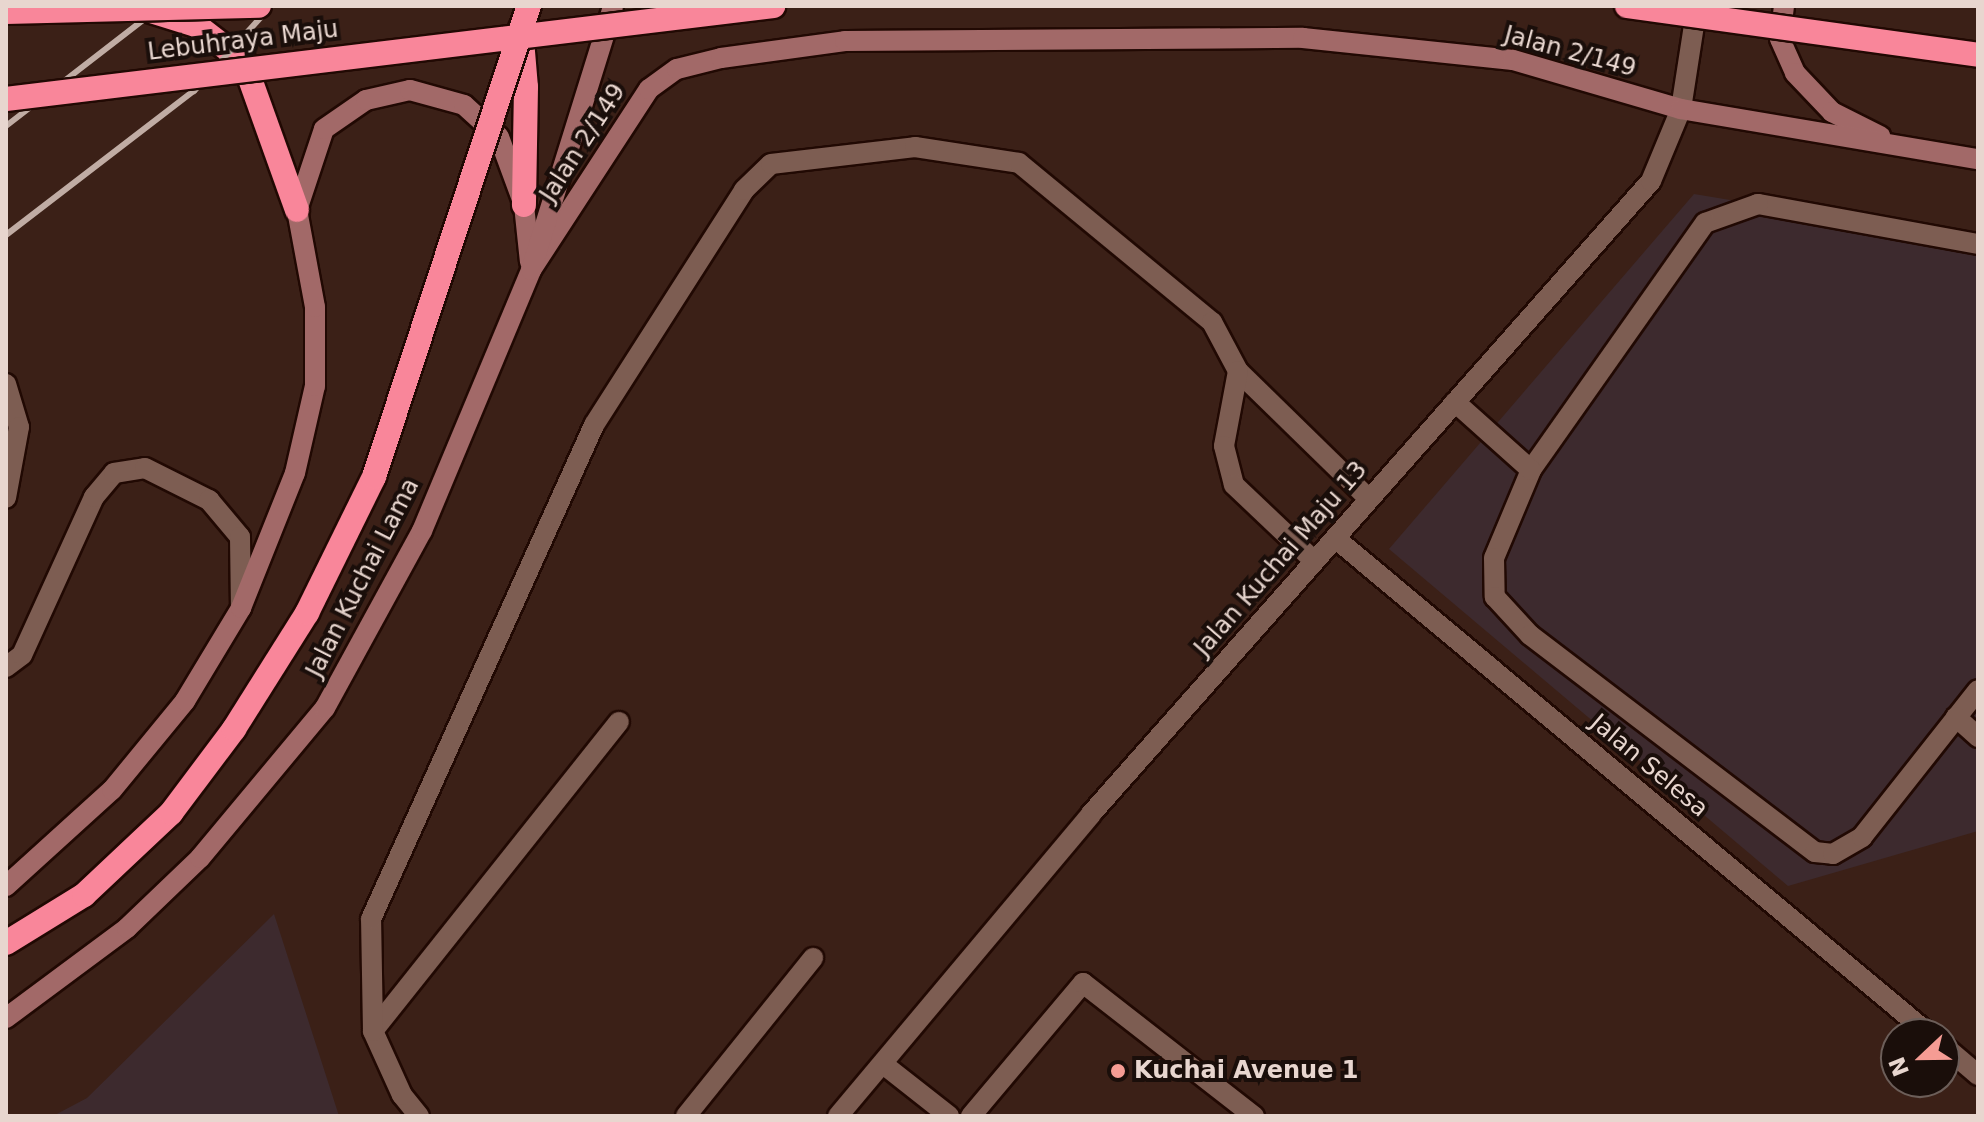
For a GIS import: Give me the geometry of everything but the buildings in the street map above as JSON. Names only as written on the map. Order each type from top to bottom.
[{"type":"highway","points":[[136,6],[196,25],[244,62],[297,210]]},
{"type":"highway","points":[[196,25],[228,6]]},
{"type":"highway","name":"Lebuhraya Maju","points":[[6,12],[259,6]]},
{"type":"highway","points":[[518,6],[526,87],[524,205]]},
{"type":"highway","points":[[6,943],[84,895],[171,813],[234,729],[307,613],[374,477],[529,6]]},
{"type":"highway","name":"Lebuhraya Maju","points":[[6,99],[773,6]]},
{"type":"highway","points":[[1627,6],[1978,55]]},
{"type":"main road","name":"Jalan Kuchai Lama","points":[[6,1018],[127,928],[200,858],[325,708],[422,531],[531,270],[613,6]]},
{"type":"main road","points":[[1784,6],[1780,39],[1795,73],[1832,112],[1901,147]]},
{"type":"main road","name":"Jalan 2/149","points":[[531,270],[649,89],[677,69],[721,58],[845,41],[975,36],[1303,38],[1513,60],[1681,109],[1978,159]]},
{"type":"main road","points":[[6,886],[112,790],[185,701],[241,608],[295,473],[315,386],[315,307],[297,210],[324,129],[366,100],[410,90],[464,105],[499,137],[524,205],[531,270]]},
{"type":"street","name":"Jalan Kuchai Maju 13","points":[[838,1116],[1091,814],[1651,181],[1681,109],[1697,6]]},
{"type":"street","points":[[419,1116],[402,1095],[373,1031],[371,919],[594,425],[744,190],[771,164],[915,147],[1019,163],[1212,322],[1238,371],[1369,499]]},
{"type":"street","points":[[1978,244],[1758,204],[1705,223],[1531,470],[1494,558],[1495,597],[1530,635],[1815,852],[1833,854],[1862,837],[1978,690]]},
{"type":"street","points":[[1238,371],[1224,446],[1234,485],[1314,561]]},
{"type":"street","points":[[6,384],[19,427],[6,498]]},
{"type":"street","points":[[1455,402],[1531,470]]},
{"type":"street","points":[[6,667],[22,655],[94,497],[114,473],[145,468],[209,500],[240,537],[241,608]]},
{"type":"street","name":"Jalan Selesa","points":[[1335,538],[1910,1018]]},
{"type":"street","points":[[1956,717],[1978,737]]},
{"type":"street","points":[[373,1031],[619,722]]},
{"type":"street","points":[[686,1116],[813,958]]},
{"type":"street","points":[[971,1116],[1083,983],[1254,1116]]},
{"type":"street","points":[[1960,1060],[1978,1075]]},
{"type":"street","points":[[883,1064],[949,1116]]},
{"type":"shaded area","points":[[1694,194],[1978,241],[1978,831],[1788,886],[1389,549]]},
{"type":"shaded area","points":[[274,914],[339,1116],[53,1116],[87,1098]]},
{"type":"railway","points":[[6,126],[161,6]]},
{"type":"railway","points":[[6,235],[194,91],[271,6]]},
{"type":"place","name":"Kuchai Avenue 1","points":[[1118,1071]]}]
